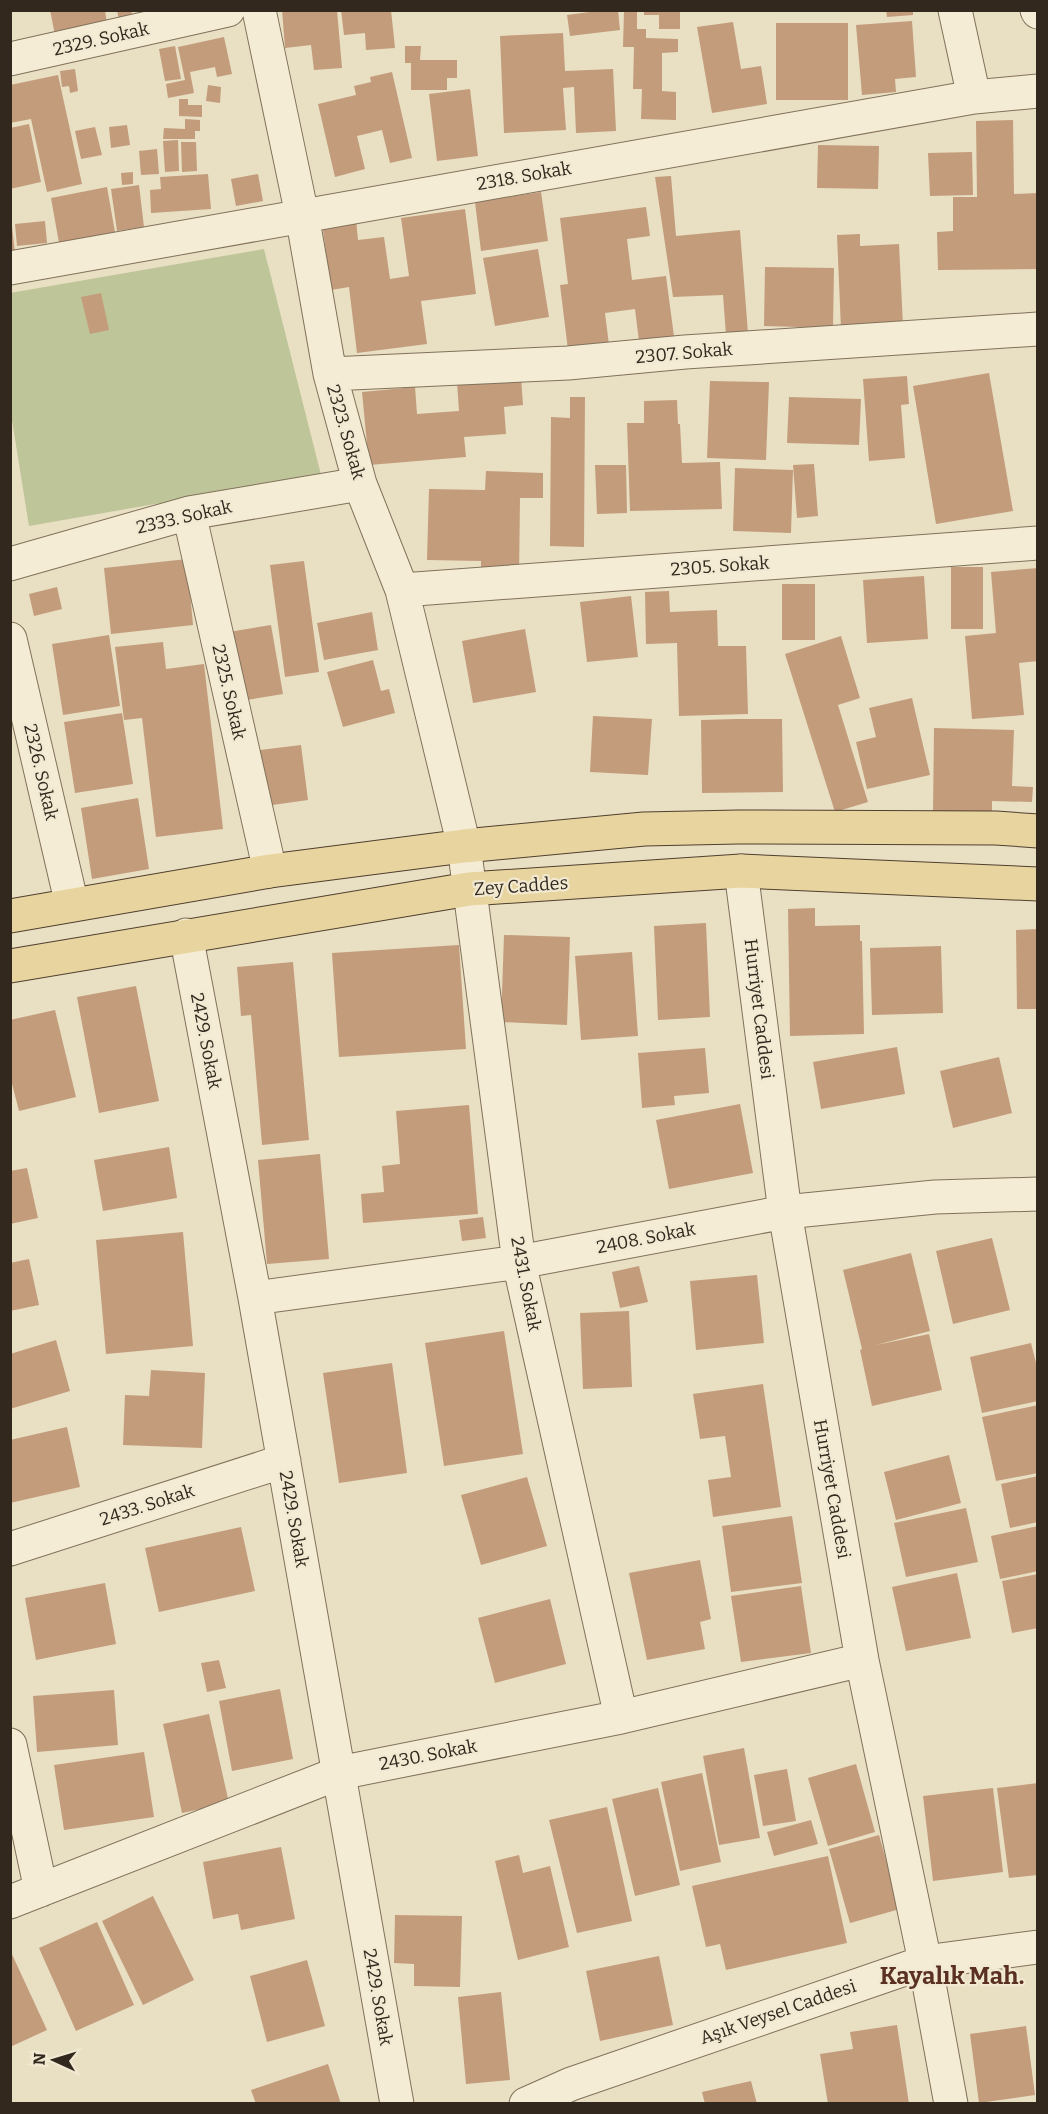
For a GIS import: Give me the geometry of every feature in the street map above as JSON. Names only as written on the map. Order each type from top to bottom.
[{"type":"main road","points":[[10,916],[270,871],[464,846],[644,829],[972,828],[1038,831]]},
{"type":"main road","name":"Zey Caddes","points":[[10,966],[469,889],[741,871],[1038,884]]},
{"type":"street","name":"2329. Sokak","points":[[10,59],[228,10]]},
{"type":"street","name":"2323. Sokak","points":[[259,10],[302,215],[330,374],[360,484],[402,590],[464,846]]},
{"type":"street","points":[[955,10],[974,97]]},
{"type":"street","name":"2318. Sokak","points":[[10,268],[974,97],[1038,90]]},
{"type":"street","name":"2307. Sokak","points":[[330,374],[568,363],[686,352],[1038,329]]},
{"type":"street","name":"2333. Sokak","points":[[10,564],[189,513],[360,484]]},
{"type":"street","name":"2325. Sokak","points":[[189,513],[270,871]]},
{"type":"street","name":"2305. Sokak","points":[[402,590],[1038,543]]},
{"type":"street","name":"2326. Sokak","points":[[10,639],[72,905]]},
{"type":"street","name":"2431. Sokak","points":[[464,846],[519,1262],[621,1717]]},
{"type":"street","name":"Hurriyet Caddesi","points":[[741,871],[785,1212],[862,1660],[925,1962],[951,2103]]},
{"type":"street","name":"2429. Sokak","points":[[186,935],[255,1298],[397,2103]]},
{"type":"street","name":"2408. Sokak","points":[[255,1298],[519,1262],[785,1212],[935,1197],[1038,1194]]},
{"type":"street","name":"2433. Sokak","points":[[10,1549],[284,1461]]},
{"type":"street","name":"2430. Sokak","points":[[10,1902],[339,1773],[621,1717],[862,1660]]},
{"type":"street","points":[[10,1745],[40,1890]]},
{"type":"street","name":"Aşık Veysel Caddesi","points":[[526,2103],[572,2094],[925,1962],[1038,1947]]},
{"type":"green space","points":[[264,249],[321,475],[29,526],[11,414],[10,293]]},
{"type":"building","points":[[50,10],[105,10],[107,24],[55,35]]},
{"type":"building","points":[[117,10],[131,10],[133,18],[119,21]]},
{"type":"building","points":[[282,10],[337,10],[342,68],[314,70],[311,45],[285,48]]},
{"type":"building","points":[[341,10],[391,10],[395,48],[366,50],[365,33],[344,35]]},
{"type":"building","points":[[618,10],[620,30],[570,36],[567,15]]},
{"type":"building","points":[[624,10],[637,10],[637,29],[646,29],[646,38],[678,39],[678,52],[662,53],[662,91],[676,92],[676,120],[641,119],[642,89],[633,89],[634,47],[623,47]]},
{"type":"building","points":[[644,10],[680,10],[680,29],[659,29],[659,15],[644,15]]},
{"type":"building","points":[[886,10],[913,10],[913,15],[887,17]]},
{"type":"building","points":[[912,21],[916,77],[895,79],[896,92],[862,95],[856,25]]},
{"type":"building","points":[[733,22],[741,69],[761,66],[767,104],[712,113],[697,27]]},
{"type":"building","points":[[776,23],[848,23],[848,100],[776,100]]},
{"type":"building","points":[[563,33],[565,71],[613,69],[616,131],[576,133],[574,87],[563,88],[566,130],[504,133],[500,36]]},
{"type":"building","points":[[224,37],[232,74],[217,77],[215,67],[190,72],[194,93],[168,98],[166,84],[185,80],[178,47]]},
{"type":"building","points":[[175,46],[181,79],[165,81],[159,49]]},
{"type":"building","points":[[405,46],[421,46],[420,60],[457,60],[457,78],[447,78],[447,90],[411,90],[411,63],[405,63]]},
{"type":"building","points":[[75,69],[78,91],[70,93],[69,86],[62,87],[60,71]]},
{"type":"building","points":[[392,72],[412,158],[390,163],[382,130],[357,136],[365,169],[335,177],[318,104],[356,95],[354,86],[371,82],[370,77]]},
{"type":"building","points":[[58,75],[82,184],[47,192],[31,119],[10,123],[10,85]]},
{"type":"building","points":[[208,85],[221,87],[220,103],[206,101]]},
{"type":"building","points":[[470,89],[478,156],[437,161],[429,94]]},
{"type":"building","points":[[179,99],[188,99],[188,105],[202,105],[202,117],[179,116]]},
{"type":"building","points":[[185,119],[200,120],[200,131],[195,131],[195,139],[163,139],[164,128],[185,129]]},
{"type":"building","points":[[1013,120],[1014,194],[1038,193],[1038,269],[938,270],[937,232],[953,231],[953,197],[977,197],[976,121]]},
{"type":"building","points":[[29,124],[41,182],[10,189],[10,128]]},
{"type":"building","points":[[127,125],[130,145],[111,148],[109,127]]},
{"type":"building","points":[[95,127],[102,155],[81,159],[75,131]]},
{"type":"building","points":[[178,140],[179,171],[165,172],[163,141]]},
{"type":"building","points":[[181,142],[196,142],[197,171],[182,172]]},
{"type":"building","points":[[818,145],[879,146],[878,189],[817,188]]},
{"type":"building","points":[[157,149],[159,174],[141,175],[139,151]]},
{"type":"building","points":[[972,152],[973,195],[930,196],[928,153]]},
{"type":"building","points":[[133,172],[133,184],[122,185],[121,173]]},
{"type":"building","points":[[208,174],[211,209],[151,213],[150,190],[161,189],[160,177]]},
{"type":"building","points":[[258,174],[263,201],[236,206],[231,179]]},
{"type":"building","points":[[671,176],[676,236],[740,230],[748,333],[726,335],[723,295],[673,297],[655,177]]},
{"type":"building","points":[[139,185],[144,227],[117,231],[111,189]]},
{"type":"building","points":[[107,187],[115,232],[59,243],[51,198]]},
{"type":"building","points":[[541,192],[548,241],[481,251],[475,202]]},
{"type":"building","points":[[646,207],[650,236],[627,239],[632,280],[666,276],[675,344],[640,349],[635,309],[605,313],[610,353],[569,358],[560,285],[568,284],[560,218]]},
{"type":"building","points":[[465,209],[476,294],[421,301],[427,344],[357,353],[349,287],[331,290],[322,223],[356,219],[358,240],[384,237],[390,279],[409,276],[401,218]]},
{"type":"building","points":[[45,221],[47,243],[17,246],[15,224]]},
{"type":"building","points":[[10,226],[12,226],[15,253],[10,254]]},
{"type":"building","points":[[860,234],[860,246],[899,244],[903,326],[841,329],[837,235]]},
{"type":"building","points":[[538,249],[549,317],[495,326],[483,258]]},
{"type":"building","points":[[765,267],[834,268],[833,328],[764,326]]},
{"type":"building","points":[[101,293],[109,330],[90,334],[81,297]]},
{"type":"building","points":[[989,373],[1013,511],[936,524],[913,386]]},
{"type":"building","points":[[907,376],[909,404],[901,405],[905,458],[869,461],[863,379]]},
{"type":"building","points":[[521,377],[523,405],[504,407],[506,434],[464,437],[466,457],[369,465],[362,392],[415,387],[417,414],[459,411],[457,382]]},
{"type":"building","points":[[710,381],[769,382],[766,460],[707,458]]},
{"type":"building","points":[[570,397],[585,397],[584,547],[550,546],[551,417],[570,418]]},
{"type":"building","points":[[789,397],[861,399],[859,445],[787,443]]},
{"type":"building","points":[[677,400],[682,463],[720,462],[722,509],[630,511],[627,423],[644,423],[644,401]]},
{"type":"building","points":[[814,464],[818,516],[797,518],[793,465]]},
{"type":"building","points":[[595,465],[626,465],[627,513],[597,514]]},
{"type":"building","points":[[735,468],[793,470],[791,533],[733,531]]},
{"type":"building","points":[[486,471],[543,473],[543,498],[520,498],[519,577],[481,577],[481,561],[427,560],[429,489],[485,490]]},
{"type":"building","points":[[187,559],[193,625],[111,634],[104,568]]},
{"type":"building","points":[[304,561],[319,672],[285,677],[270,565]]},
{"type":"building","points":[[951,567],[983,567],[983,629],[951,629]]},
{"type":"building","points":[[1038,568],[1038,661],[1019,663],[1024,715],[972,719],[965,636],[996,633],[991,572]]},
{"type":"building","points":[[924,576],[928,639],[867,643],[863,580]]},
{"type":"building","points":[[782,584],[815,584],[815,640],[782,640]]},
{"type":"building","points":[[57,587],[62,609],[34,616],[29,594]]},
{"type":"building","points":[[669,591],[670,612],[717,610],[718,646],[746,646],[748,714],[679,716],[677,643],[646,644],[645,592]]},
{"type":"building","points":[[631,596],[638,657],[587,662],[580,602]]},
{"type":"building","points":[[372,612],[378,650],[324,660],[317,623]]},
{"type":"building","points":[[271,625],[283,694],[241,701],[229,632]]},
{"type":"building","points":[[525,629],[536,692],[473,703],[462,641]]},
{"type":"building","points":[[109,635],[120,706],[63,715],[52,644]]},
{"type":"building","points":[[841,636],[860,698],[838,705],[868,802],[835,812],[785,654]]},
{"type":"building","points":[[163,642],[166,669],[204,664],[223,829],[156,837],[142,718],[124,720],[115,647]]},
{"type":"building","points":[[373,660],[381,691],[389,689],[395,713],[343,727],[327,672]]},
{"type":"building","points":[[912,698],[930,775],[867,789],[856,742],[876,737],[869,708]]},
{"type":"building","points":[[122,713],[133,784],[75,793],[64,722]]},
{"type":"building","points":[[593,716],[652,719],[648,775],[590,772]]},
{"type":"building","points":[[782,719],[783,792],[702,793],[701,720]]},
{"type":"building","points":[[934,728],[1014,730],[1012,786],[1033,787],[1032,802],[992,801],[992,816],[933,814]]},
{"type":"building","points":[[301,745],[308,800],[258,807],[251,751]]},
{"type":"building","points":[[138,798],[149,869],[92,879],[81,808]]},
{"type":"building","points":[[815,908],[815,926],[860,925],[864,1034],[790,1036],[788,909]]},
{"type":"building","points":[[706,923],[710,1017],[658,1020],[654,926]]},
{"type":"building","points":[[1038,929],[1038,1009],[1017,1009],[1016,930]]},
{"type":"building","points":[[504,935],[570,937],[567,1025],[501,1022]]},
{"type":"building","points":[[459,945],[466,1049],[339,1057],[332,953]]},
{"type":"building","points":[[941,946],[943,1013],[872,1015],[870,948]]},
{"type":"building","points":[[632,952],[638,1036],[581,1040],[575,956]]},
{"type":"building","points":[[293,962],[309,1140],[262,1145],[251,1015],[241,1016],[237,967]]},
{"type":"building","points":[[136,986],[159,1101],[99,1113],[77,997]]},
{"type":"building","points":[[55,1010],[76,1097],[19,1111],[10,1076],[10,1020]]},
{"type":"building","points":[[897,1047],[905,1094],[821,1109],[813,1062]]},
{"type":"building","points":[[705,1048],[709,1093],[674,1096],[675,1105],[642,1108],[638,1053]]},
{"type":"building","points":[[999,1057],[1012,1113],[953,1128],[940,1071]]},
{"type":"building","points":[[740,1104],[753,1173],[669,1189],[656,1120]]},
{"type":"building","points":[[469,1105],[478,1214],[363,1223],[361,1194],[384,1192],[382,1166],[400,1164],[396,1111]]},
{"type":"building","points":[[169,1147],[177,1198],[103,1211],[94,1160]]},
{"type":"building","points":[[320,1154],[329,1259],[267,1264],[258,1160]]},
{"type":"building","points":[[27,1168],[38,1218],[10,1224],[10,1171]]},
{"type":"building","points":[[483,1217],[486,1238],[462,1241],[459,1220]]},
{"type":"building","points":[[183,1232],[193,1346],[106,1354],[96,1240]]},
{"type":"building","points":[[992,1238],[1010,1310],[953,1324],[936,1251]]},
{"type":"building","points":[[911,1253],[930,1331],[876,1345],[929,1334],[942,1390],[872,1406],[860,1350],[862,1349],[843,1270]]},
{"type":"building","points":[[29,1259],[39,1305],[10,1311],[10,1263]]},
{"type":"building","points":[[639,1266],[648,1302],[620,1308],[612,1272]]},
{"type":"building","points":[[757,1275],[764,1343],[696,1350],[690,1281]]},
{"type":"building","points":[[629,1311],[632,1387],[583,1389],[580,1313]]},
{"type":"building","points":[[504,1331],[523,1454],[444,1466],[425,1343]]},
{"type":"building","points":[[56,1340],[70,1391],[10,1409],[10,1354]]},
{"type":"building","points":[[1031,1343],[1038,1371],[1038,1401],[982,1413],[970,1357]]},
{"type":"building","points":[[392,1363],[407,1473],[339,1483],[323,1373]]},
{"type":"building","points":[[151,1370],[205,1373],[202,1448],[123,1445],[125,1395],[149,1396]]},
{"type":"building","points":[[763,1384],[781,1507],[713,1517],[708,1480],[731,1477],[725,1436],[700,1439],[693,1394]]},
{"type":"building","points":[[1038,1405],[1038,1473],[996,1481],[982,1417]]},
{"type":"building","points":[[67,1427],[80,1487],[10,1503],[10,1440]]},
{"type":"building","points":[[949,1455],[961,1503],[896,1520],[884,1472]]},
{"type":"building","points":[[1038,1476],[1038,1522],[1010,1528],[1001,1484]]},
{"type":"building","points":[[527,1477],[547,1546],[481,1565],[461,1495]]},
{"type":"building","points":[[966,1508],[978,1562],[906,1577],[894,1523]]},
{"type":"building","points":[[792,1516],[802,1583],[731,1592],[722,1526]]},
{"type":"building","points":[[1038,1526],[1038,1571],[1000,1579],[991,1536]]},
{"type":"building","points":[[241,1527],[255,1591],[159,1612],[145,1548]]},
{"type":"building","points":[[700,1560],[711,1619],[700,1622],[705,1649],[647,1660],[629,1573]]},
{"type":"building","points":[[957,1573],[971,1638],[906,1651],[892,1587]]},
{"type":"building","points":[[1038,1574],[1038,1628],[1012,1633],[1002,1581]]},
{"type":"building","points":[[105,1583],[116,1644],[36,1660],[25,1598]]},
{"type":"building","points":[[801,1586],[811,1653],[741,1662],[731,1596]]},
{"type":"building","points":[[550,1599],[566,1664],[495,1683],[478,1618]]},
{"type":"building","points":[[219,1660],[226,1688],[207,1692],[201,1663]]},
{"type":"building","points":[[280,1689],[293,1759],[232,1771],[219,1701]]},
{"type":"building","points":[[114,1690],[118,1745],[37,1752],[33,1696]]},
{"type":"building","points":[[209,1714],[229,1803],[182,1813],[163,1724]]},
{"type":"building","points":[[744,1748],[760,1838],[719,1845],[703,1756]]},
{"type":"building","points":[[144,1752],[154,1817],[64,1830],[54,1765]]},
{"type":"building","points":[[856,1764],[875,1832],[828,1846],[808,1778]]},
{"type":"building","points":[[787,1769],[796,1821],[763,1826],[754,1775]]},
{"type":"building","points":[[702,1773],[721,1862],[680,1871],[661,1782]]},
{"type":"building","points":[[1038,1783],[1038,1875],[1009,1878],[997,1788]]},
{"type":"building","points":[[658,1788],[680,1885],[635,1896],[612,1799]]},
{"type":"building","points":[[993,1788],[1003,1872],[933,1881],[923,1796]]},
{"type":"building","points":[[607,1807],[632,1921],[577,1933],[549,1820]]},
{"type":"building","points":[[811,1820],[818,1844],[774,1856],[767,1832]]},
{"type":"building","points":[[879,1835],[900,1909],[850,1923],[829,1849]]},
{"type":"building","points":[[281,1847],[295,1919],[241,1930],[238,1914],[213,1919],[203,1862]]},
{"type":"building","points":[[519,1855],[523,1873],[550,1866],[569,1947],[518,1960],[495,1861]]},
{"type":"building","points":[[828,1856],[847,1943],[726,1970],[720,1944],[706,1947],[692,1886]]},
{"type":"building","points":[[153,1896],[194,1980],[143,2005],[102,1921]]},
{"type":"building","points":[[395,1915],[462,1916],[460,1987],[414,1986],[414,1964],[394,1963]]},
{"type":"building","points":[[97,1922],[134,2005],[76,2031],[39,1948]]},
{"type":"building","points":[[10,1950],[47,2030],[10,2047]]},
{"type":"building","points":[[659,1956],[673,2025],[600,2041],[586,1971]]},
{"type":"building","points":[[307,1960],[325,2026],[267,2042],[250,1976]]},
{"type":"building","points":[[501,1992],[510,2080],[466,2084],[458,1997]]},
{"type":"building","points":[[897,2025],[909,2104],[828,2104],[820,2054],[853,2049],[850,2032]]},
{"type":"building","points":[[1026,2026],[1035,2095],[979,2103],[970,2034]]},
{"type":"building","points":[[328,2064],[341,2104],[256,2104],[251,2090]]},
{"type":"building","points":[[751,2081],[757,2104],[705,2104],[702,2092]]},
{"type":"district","name":"Kayalık Mah.","points":[[952,1976]]}]
